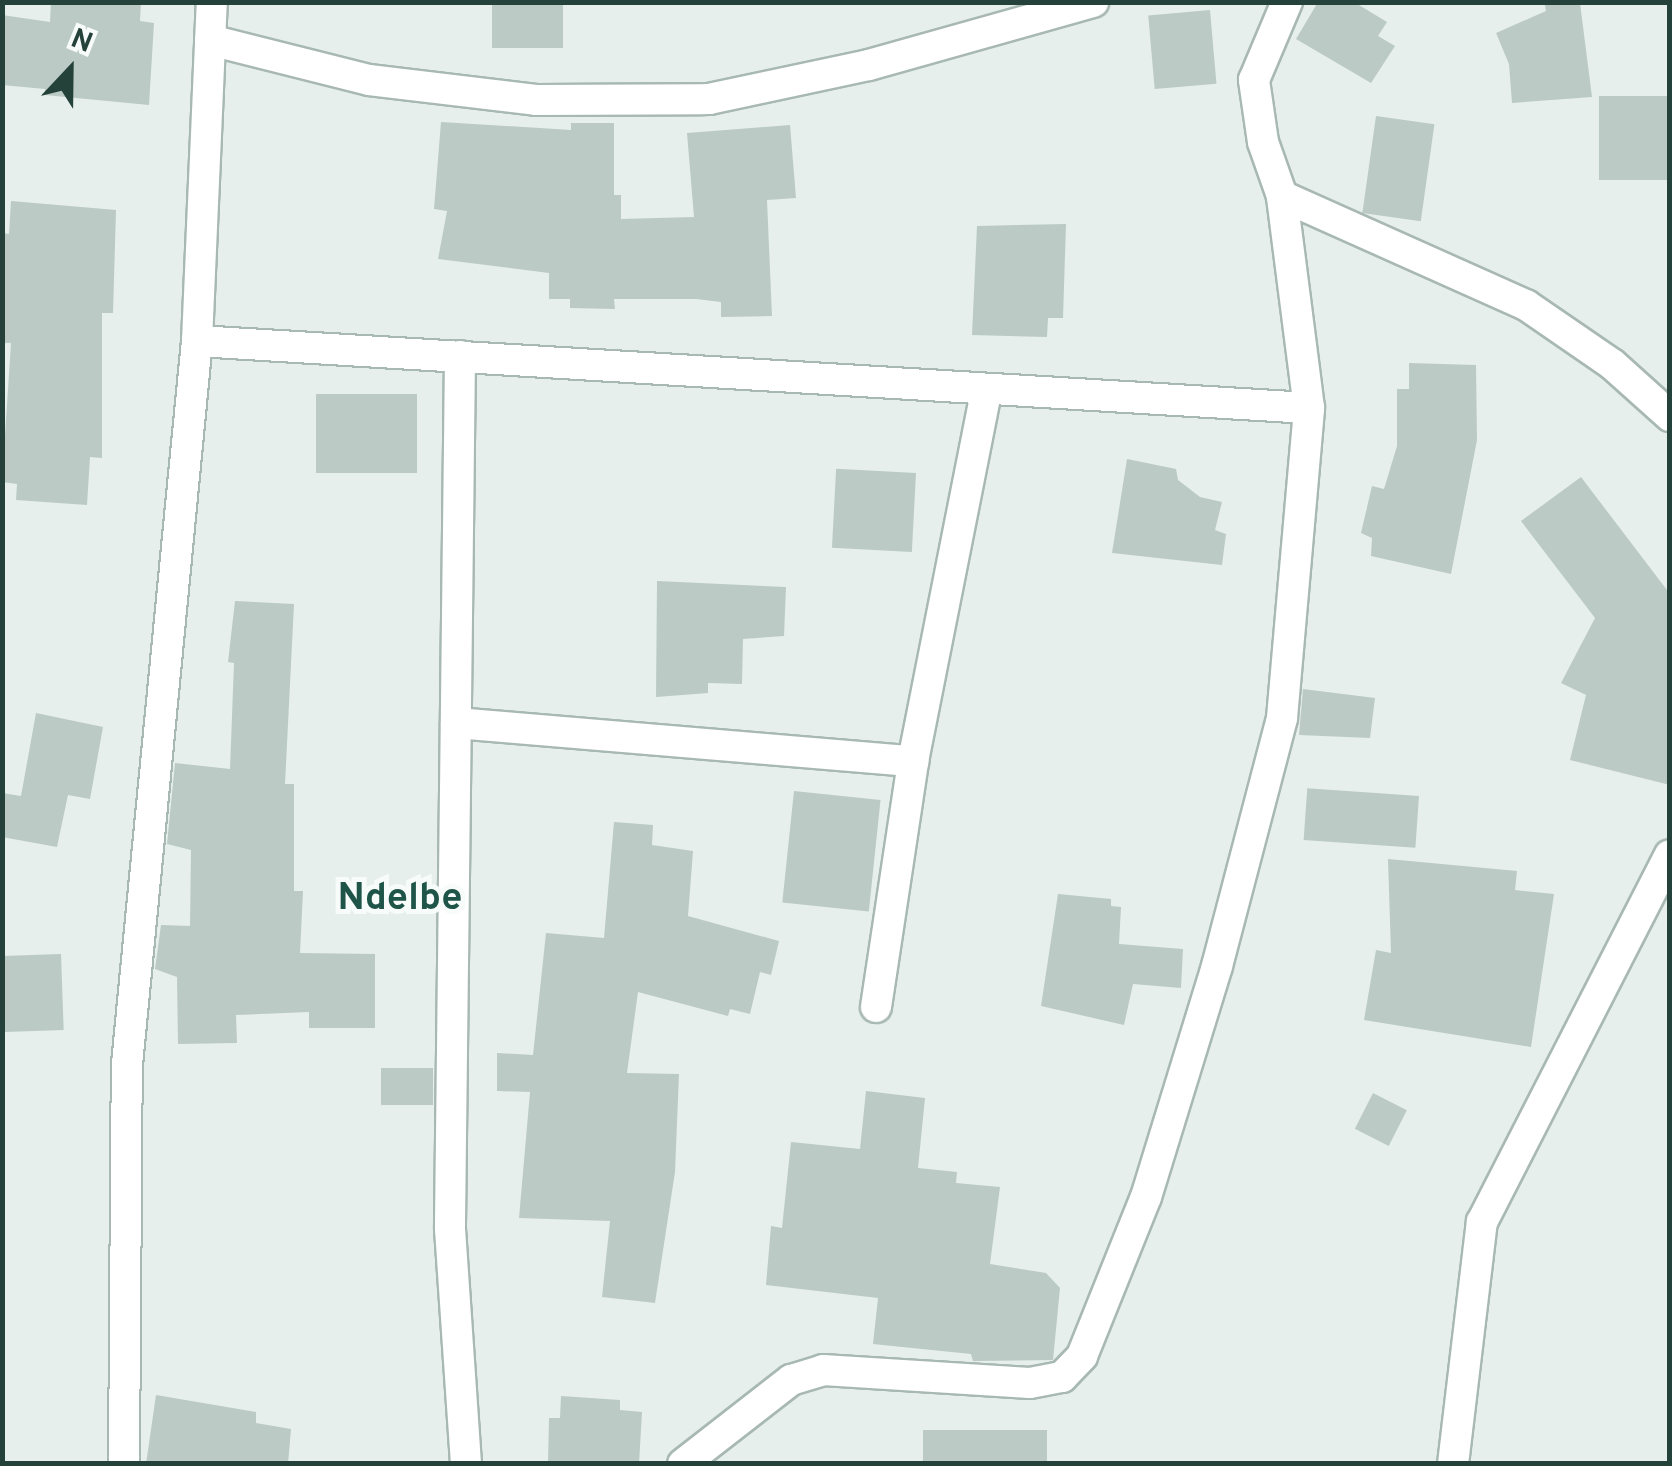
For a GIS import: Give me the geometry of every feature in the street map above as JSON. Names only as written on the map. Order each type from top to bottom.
[{"type":"street","points":[[124,1464],[127,1064],[197,342],[212,2]]},
{"type":"street","points":[[210,40],[369,80],[536,100],[709,99],[868,65],[1093,2]]},
{"type":"street","points":[[683,1464],[791,1380],[822,1370],[1030,1384],[1062,1377],[1082,1356],[1146,1197],[1217,966],[1282,718],[1309,408],[1282,196],[1263,142],[1254,80],[1287,2]]},
{"type":"street","points":[[1282,196],[1526,305],[1612,364],[1670,416]]},
{"type":"street","points":[[197,342],[986,392],[1309,408]]},
{"type":"street","points":[[460,356],[450,1229],[466,1464]]},
{"type":"street","points":[[876,1007],[913,760],[986,392]]},
{"type":"street","points":[[456,723],[913,760]]},
{"type":"street","points":[[1454,1464],[1482,1222],[1670,854]]},
{"type":"building","points":[[51,2],[141,2],[140,21],[154,23],[149,105],[45,95],[45,89],[2,85],[2,15],[50,22]]},
{"type":"building","points":[[492,2],[563,2],[563,48],[492,48]]},
{"type":"building","points":[[1318,2],[1354,2],[1387,22],[1378,36],[1395,46],[1371,83],[1296,39]]},
{"type":"building","points":[[1580,3],[1592,97],[1512,103],[1509,64],[1496,33],[1546,11],[1545,5]]},
{"type":"building","points":[[1210,10],[1216,84],[1155,89],[1148,15]]},
{"type":"building","points":[[1599,96],[1670,96],[1670,180],[1599,180]]},
{"type":"building","points":[[1376,116],[1434,124],[1421,221],[1362,213]]},
{"type":"building","points":[[441,122],[571,130],[571,123],[614,123],[614,195],[621,195],[621,219],[694,217],[687,133],[790,125],[796,198],[767,200],[772,316],[721,317],[721,302],[696,299],[614,299],[615,309],[570,308],[570,299],[549,299],[549,273],[438,259],[447,211],[434,209]]},
{"type":"building","points":[[11,201],[116,210],[113,313],[102,313],[102,458],[90,457],[87,505],[16,500],[17,484],[2,482],[11,343],[2,343],[2,233],[9,234]]},
{"type":"building","points":[[1066,224],[1063,318],[1048,318],[1047,337],[972,335],[977,226]]},
{"type":"building","points":[[1409,363],[1476,365],[1477,440],[1451,574],[1371,556],[1372,538],[1361,533],[1372,486],[1384,489],[1397,446],[1397,389],[1409,389]]},
{"type":"building","points":[[316,394],[417,394],[417,473],[316,473]]},
{"type":"building","points":[[1127,459],[1176,469],[1178,480],[1200,497],[1222,502],[1215,530],[1226,534],[1222,565],[1112,553]]},
{"type":"building","points":[[836,469],[916,473],[912,552],[832,548]]},
{"type":"building","points":[[1581,477],[1670,594],[1670,785],[1570,760],[1586,695],[1561,683],[1595,618],[1521,521]]},
{"type":"building","points":[[657,581],[786,587],[784,636],[743,639],[742,684],[708,683],[708,693],[656,697]]},
{"type":"building","points":[[235,601],[294,604],[285,784],[294,784],[294,891],[303,891],[300,953],[375,954],[375,1028],[309,1028],[309,1012],[236,1015],[237,1043],[178,1044],[177,977],[155,969],[161,925],[190,926],[191,850],[167,844],[175,763],[230,769],[234,663],[228,662]]},
{"type":"building","points":[[1303,689],[1375,698],[1370,738],[1299,735]]},
{"type":"building","points":[[36,713],[103,727],[90,799],[68,795],[57,847],[2,837],[2,793],[21,796]]},
{"type":"building","points":[[1307,788],[1419,796],[1415,848],[1304,840]]},
{"type":"building","points":[[794,791],[881,800],[869,911],[782,902]]},
{"type":"building","points":[[614,822],[653,825],[652,845],[693,851],[688,916],[779,941],[771,975],[760,972],[750,1014],[730,1009],[728,1016],[638,992],[627,1073],[679,1074],[675,1172],[655,1303],[602,1297],[610,1221],[519,1218],[530,1092],[497,1091],[497,1053],[533,1055],[546,933],[604,938]]},
{"type":"building","points":[[1388,859],[1517,871],[1515,890],[1554,894],[1531,1047],[1364,1020],[1376,950],[1391,953]]},
{"type":"building","points":[[1058,894],[1111,899],[1111,906],[1121,907],[1119,944],[1183,949],[1181,988],[1133,984],[1124,1025],[1041,1006]]},
{"type":"building","points":[[61,954],[64,1030],[5,1032],[2,956]]},
{"type":"building","points":[[381,1068],[433,1068],[433,1105],[381,1105]]},
{"type":"building","points":[[866,1091],[925,1098],[918,1168],[957,1172],[956,1183],[1000,1187],[990,1264],[1046,1273],[1060,1288],[1053,1360],[973,1361],[971,1354],[873,1344],[878,1298],[766,1285],[771,1226],[782,1228],[791,1142],[860,1149]]},
{"type":"building","points":[[1373,1093],[1407,1110],[1389,1146],[1355,1129]]},
{"type":"building","points":[[156,1395],[256,1412],[256,1423],[291,1429],[288,1464],[146,1464]]},
{"type":"building","points":[[561,1396],[620,1400],[620,1410],[642,1412],[639,1464],[548,1464],[549,1418],[560,1418]]},
{"type":"building","points":[[923,1430],[1047,1430],[1047,1464],[923,1464]]},
{"type":"district","name":"Ndelbe","points":[[400,900]]}]
